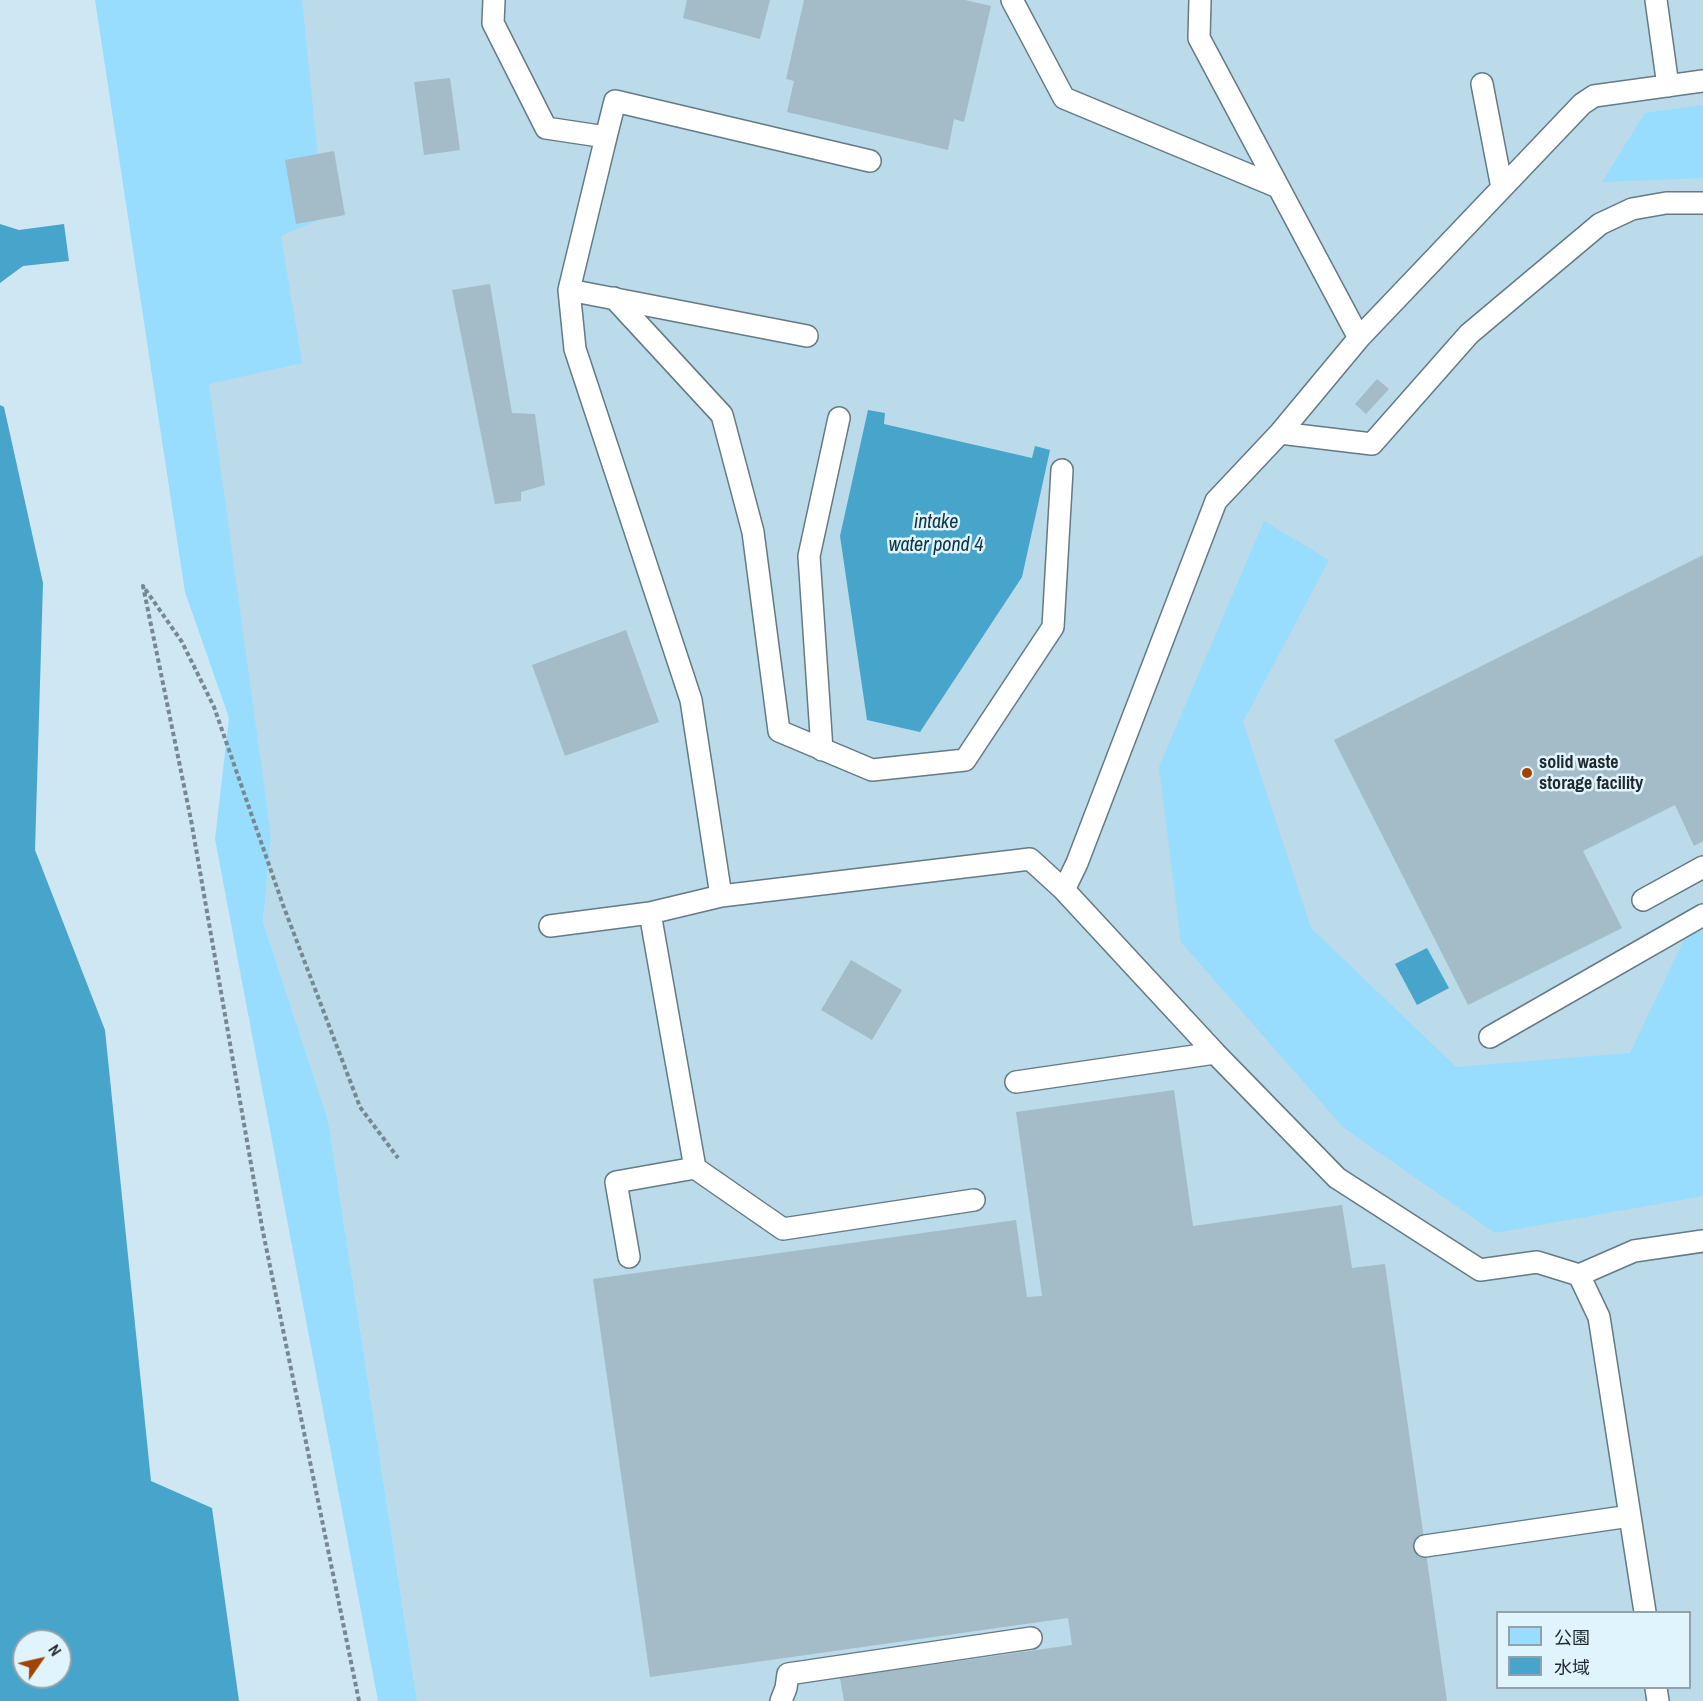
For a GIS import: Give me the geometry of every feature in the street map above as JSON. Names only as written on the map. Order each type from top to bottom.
[{"type":"lane","points":[[494,0],[494,23],[546,128],[606,137]]},
{"type":"lane","points":[[1012,0],[1064,98],[1278,187]]},
{"type":"lane","points":[[1200,0],[1198,38],[1359,338]]},
{"type":"lane","points":[[1656,0],[1668,86]]},
{"type":"lane","points":[[1064,890],[1077,863],[1216,501],[1280,433],[1359,338],[1581,104],[1594,96],[1703,81]]},
{"type":"lane","points":[[1482,84],[1502,188]]},
{"type":"lane","points":[[721,896],[691,700],[575,349],[570,290],[615,101],[870,161]]},
{"type":"lane","points":[[1280,433],[1372,444],[1469,334],[1600,224],[1632,209],[1666,203],[1703,203]]},
{"type":"lane","points":[[570,290],[807,336]]},
{"type":"lane","points":[[614,298],[722,416],[753,532],[779,731],[872,770],[965,760],[1053,627],[1062,470]]},
{"type":"lane","points":[[822,750],[809,556],[839,418]]},
{"type":"lane","points":[[550,926],[650,913],[721,896],[1030,859],[1086,912],[1215,1053],[1337,1179],[1480,1270],[1537,1262],[1579,1275],[1634,1251],[1703,1241]]},
{"type":"lane","points":[[1643,900],[1703,867]]},
{"type":"lane","points":[[650,913],[695,1168]]},
{"type":"lane","points":[[1490,1037],[1703,915]]},
{"type":"lane","points":[[1016,1082],[1215,1053]]},
{"type":"lane","points":[[629,1257],[616,1182],[695,1168],[783,1229],[974,1200]]},
{"type":"lane","points":[[1579,1275],[1599,1317],[1645,1611]]},
{"type":"lane","points":[[1425,1546],[1630,1516]]},
{"type":"lane","points":[[781,1701],[788,1674],[1031,1638]]},
{"type":"path","points":[[359,1701],[262,1227],[191,820],[143,586],[182,642],[214,707],[283,905],[360,1107],[398,1158]]},
{"type":"shaded area","points":[[205,0],[1703,0],[1703,1701],[417,1701],[328,1120],[263,922],[271,836],[202,378]]},
{"type":"green space","points":[[95,0],[302,0],[324,217],[281,236],[302,363],[209,384],[271,836],[263,922],[328,1120],[417,1701],[378,1701],[215,839],[229,718],[185,592]]},
{"type":"green space","points":[[1703,105],[1703,178],[1602,182],[1645,113]]},
{"type":"green space","points":[[1264,521],[1329,560],[1243,722],[1311,928],[1456,1067],[1630,1053],[1692,923],[1703,918],[1703,1196],[1495,1233],[1344,1128],[1181,942],[1159,767]]},
{"type":"water","points":[[0,224],[19,230],[64,224],[69,261],[23,266],[0,283]]},
{"type":"water","points":[[0,405],[4,407],[43,583],[35,850],[105,1030],[151,1481],[212,1508],[239,1701],[0,1701]]},
{"type":"water","name":"intake water pond 4","points":[[868,410],[885,413],[884,424],[1032,458],[1035,446],[1050,450],[1022,577],[920,732],[867,720],[840,536]]},
{"type":"water","points":[[1427,948],[1449,988],[1417,1005],[1395,964]]},
{"type":"building","points":[[687,0],[770,0],[760,39],[683,18]]},
{"type":"building","points":[[804,0],[965,0],[991,6],[964,122],[954,119],[948,150],[787,112],[794,81],[786,79]]},
{"type":"building","points":[[450,78],[460,150],[424,155],[414,82]]},
{"type":"building","points":[[334,151],[345,215],[296,224],[285,160]]},
{"type":"building","points":[[490,284],[512,413],[535,414],[545,485],[521,492],[521,501],[495,504],[452,290]]},
{"type":"building","points":[[1377,379],[1389,389],[1366,414],[1355,404]]},
{"type":"building","name":"solid waste storage facility","points":[[1703,555],[1703,841],[1694,846],[1675,805],[1583,851],[1622,928],[1468,1005],[1334,740]]},
{"type":"building","points":[[626,630],[659,722],[565,756],[532,665]]},
{"type":"building","points":[[851,960],[902,990],[872,1040],[821,1010]]},
{"type":"building","points":[[1174,1090],[1193,1226],[1342,1205],[1352,1268],[1385,1264],[1447,1701],[844,1701],[840,1678],[1072,1645],[1068,1618],[650,1677],[593,1279],[1016,1220],[1027,1297],[1042,1296],[1016,1112]]},
{"type":"place","name":"solid waste storage facility","points":[[1527,773]]}]
